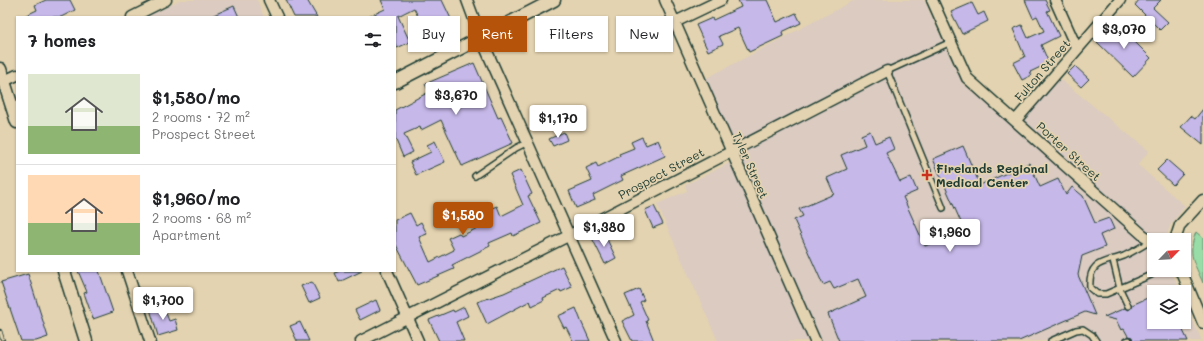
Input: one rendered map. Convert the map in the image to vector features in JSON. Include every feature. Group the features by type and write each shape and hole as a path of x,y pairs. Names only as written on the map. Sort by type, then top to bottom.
{"street":[{"path":"134,16 166,0"},
{"path":"269,0 277,16"},
{"path":"466,0 472,16"},
{"path":"523,16 554,0"},
{"name":"Tyler Street","path":"665,0 812,340"},
{"path":"674,22 721,0"},
{"path":"932,0 952,42"},
{"path":"1055,0 1078,50"},
{"name":"Fulton Street","path":"1016,120 1120,0"},
{"name":"Porter Street","path":"952,42 967,78 1147,237"},
{"path":"396,81 468,45"},
{"path":"487,52 616,341"},
{"path":"0,69 16,119"},
{"name":"Prospect Street","path":"360,341 570,235 887,71"},
{"path":"4,81 16,75"},
{"path":"1177,233 1180,225 1203,200"},
{"path":"64,272 86,341"},
{"path":"127,272 150,341"},
{"path":"387,272 418,341"},
{"path":"1184,277 1203,323"}],"lane":[{"path":"943,208 887,71 952,42"},
{"path":"475,176 516,148 528,142"},
{"path":"1147,244 1135,251 1113,260 1103,261 1097,265 1090,279 1090,288 1097,294 1106,294 1147,277"},
{"path":"1113,260 1120,289 1128,306"},
{"path":"1051,341 1083,328 1092,335 1096,341"}],"shaded area":[{"path":"181,0 257,0 264,16 149,16"},
{"name":"Firelands Regional Medical Center","path":"855,0 924,0 962,83 1014,126 1025,118 1060,79 1149,151 1138,165 1185,206 1170,226 1168,233 1147,233 1147,277 1174,277 1177,285 1147,285 1147,329 1191,329 1191,317 1202,341 718,341 657,204 687,191 685,185 738,159 703,80"}],"green space":[{"path":"1196,232 1203,238 1203,283 1194,264 1192,253 1193,240"}],"building":[{"path":"46,0 70,0 75,10 63,16 24,16 37,10 35,5"},
{"path":"286,0 307,0 316,16 294,16"},
{"path":"381,0 442,0 450,16 418,16 414,8 398,16 408,38 408,43 397,48 396,16 370,16 385,9"},
{"path":"738,0 767,0 777,22 796,13 801,23 782,32 783,36 749,52 738,28 719,36 723,44 708,51 696,25 712,18 713,20 741,7"},
{"path":"1025,0 1045,0 1050,10 1047,11 1059,36 1041,45 1049,63 1030,72 1032,75 1022,80 1013,63 1025,57 1013,29 1022,25 1028,38 1044,31 1037,16 1033,18"},
{"path":"1139,0 1161,0 1153,8 1168,22 1160,30 1135,5"},
{"path":"972,3 978,15 984,12 988,21 962,34 951,12"},
{"path":"234,6 239,16 211,16"},
{"path":"1116,23 1151,58 1133,77 1097,42"},
{"path":"474,63 498,118 501,117 513,143 462,166 441,120 421,130 420,127 404,134 413,152 403,157 396,140 396,109 429,92 425,84"},
{"path":"1075,66 1089,79 1081,87 1067,74"},
{"path":"1203,109 1203,145 1181,127 1191,116 1195,119"},
{"name":"Firelands Regional Medical Center","path":"870,131 875,143 889,137 894,149 886,153 900,182 911,177 917,191 903,197 925,246 964,229 933,159 963,146 980,185 1029,163 1040,187 1058,179 1066,195 1072,187 1083,196 1095,223 1109,218 1114,229 1100,235 1105,247 1082,256 1078,275 1095,315 1085,312 1019,341 839,341 828,314 866,297 858,279 834,289 830,282 823,285 794,220 803,216 799,209 834,194 827,178 847,169 841,155 865,145 861,135"},
{"path":"564,132 567,140 553,146 549,139"},
{"path":"642,137 646,145 658,140 665,156 621,176 623,180 593,195 595,200 576,208 569,191 592,181 586,168 596,163 598,167 620,156 619,154 634,148 631,142"},
{"path":"435,141 445,162 416,175 410,162 431,152 427,145"},
{"path":"1167,160 1183,174 1173,185 1157,170"},
{"path":"521,170 532,194 528,196 541,223 513,236 512,233 489,243 490,246 452,265 454,269 417,285 396,245 396,220 410,213 416,225 421,222 427,234 419,237 430,262 454,250 448,238 459,233 461,236 492,221 487,210 497,206 501,216 523,205 510,175"},
{"path":"654,206 663,224 653,228 645,210"},
{"path":"604,233 616,258 605,264 592,238"},
{"path":"562,266 572,287 561,292 560,290 543,298 544,300 532,306 530,301 487,324 477,302 504,293"},
{"path":"78,272 99,272 113,312 93,319 84,293 87,292"},
{"path":"338,272 360,272 339,282 335,273"},
{"path":"28,274 48,337 36,341 21,341 1,282"},
{"path":"312,282 320,298 309,303 301,286"},
{"path":"639,289 644,300 640,302 648,320 646,321 654,341 632,341 622,321 634,315 625,295"},
{"path":"1147,298 1147,329 1182,329 1188,341 1133,341 1132,337 1128,336 1124,329 1121,330 1116,320 1104,317 1125,308 1129,310 1132,305"},
{"path":"376,300 380,310 360,320 355,310"},
{"path":"163,305 169,321 175,319 178,330 158,336 150,309"},
{"path":"464,307 468,316 456,322 464,341 439,341 429,320 453,310 454,312"},
{"path":"576,308 590,341 573,341 566,327 564,328 558,316"},
{"path":"300,322 309,341 297,341 290,326"}],"railway":[{"path":"0,331 3,341"}],"place":[{"name":"Firelands Regional Medical Center","path":"927,175"}]}
